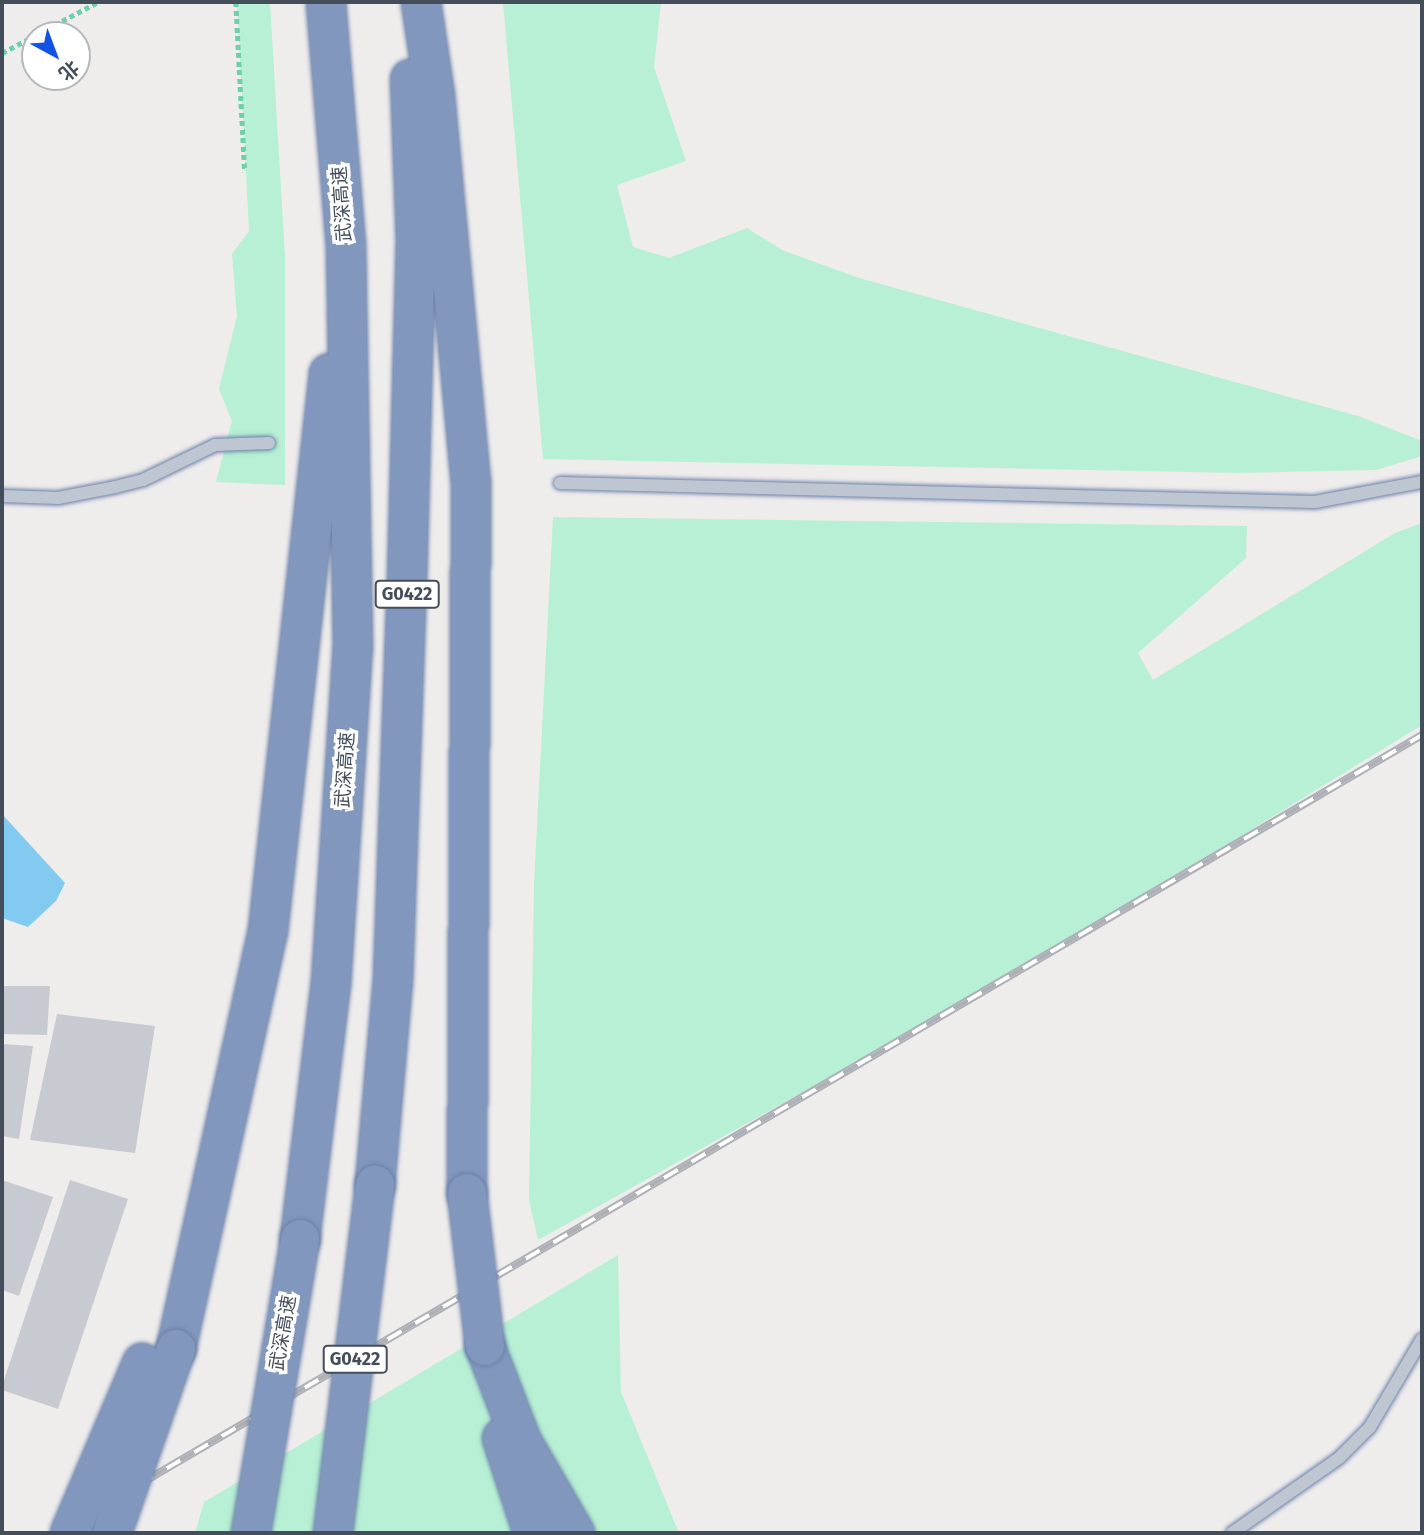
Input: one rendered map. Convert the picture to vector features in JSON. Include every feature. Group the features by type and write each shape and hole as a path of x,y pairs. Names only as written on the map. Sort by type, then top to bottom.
{"highway":[{"name":"武深高速","path":"251,1533 300,1239 331,984 353,648 346,246 326,2"},
{"name":"G0422","path":"333,1533 375,1185 393,980 416,241 407,2"},
{"path":"421,2 435,96 471,482 467,1193 485,1346 506,1454 533,1533"},
{"path":"112,1533 159,1356 215,1177 268,931 317,460 346,246"},
{"path":"485,1346 520,1440 575,1533"},
{"path":"70,1533 159,1356"}],"lane":[{"path":"2,496 58,498 115,487 143,480 215,446 269,443"},
{"path":"560,483 1315,502 1422,482"},
{"path":"1232,1533 1339,1458 1362,1435 1422,1339"}],"path":[{"path":"2,53 98,2"},
{"path":"236,2 245,172"}],"green space":[{"path":"237,2 270,2 285,257 285,485 216,482 232,421 219,389 237,316 232,254 249,231"},
{"path":"503,2 661,2 654,67 686,161 617,185 633,247 669,258 747,228 782,250 859,278 1358,416 1422,441 1422,456 1376,470 1239,473 543,459"},
{"path":"553,517 1247,526 1246,558 1138,653 1153,680 1395,533 1422,523 1422,725 1039,960 538,1240 529,1200 534,884"},
{"path":"618,1255 621,1392 679,1533 195,1533 204,1502"}],"water":[{"path":"2,814 65,883 56,901 28,927 2,918"}],"building":[{"path":"2,986 50,986 47,1035 2,1034"},
{"path":"57,1014 155,1026 135,1153 30,1140"},
{"path":"2,1044 33,1046 19,1139 2,1136"},
{"path":"2,1180 53,1197 19,1296 2,1290"},
{"path":"70,1180 128,1199 58,1409 2,1390 2,1386"}],"railway":[{"path":"56,1533 1422,735"}]}
